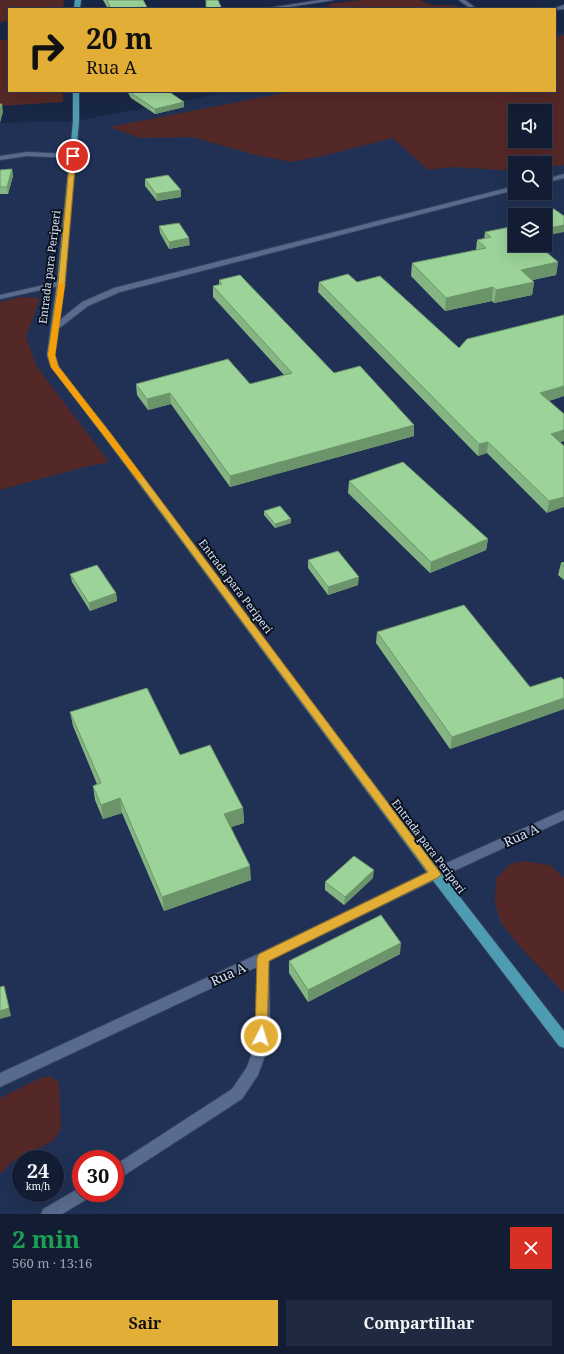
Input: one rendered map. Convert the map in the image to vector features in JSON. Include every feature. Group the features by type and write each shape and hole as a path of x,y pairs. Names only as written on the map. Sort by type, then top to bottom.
{"main road":[{"name":"Entrada para Periperi","path":"76,92 76,121 61,283 51,355 55,367 109,436 435,874 564,1042"}],"street":[{"path":"272,8 331,0"},
{"path":"462,0 473,8"},
{"path":"2,157 73,156"},
{"path":"552,179 564,176"},
{"path":"54,328 85,304 116,290 508,190"},
{"path":"0,297 61,283"},
{"name":"Rua A","path":"0,1080 263,958 435,874 564,815"},
{"path":"124,1167 237,1094 253,1070 260,1050 263,958"},
{"path":"48,1214 72,1200"}],"shaded area":[{"path":"0,0 64,0 63,8 8,8 8,21 0,22"},
{"path":"361,0 421,0 432,5 453,5 461,8 330,8 328,4"},
{"path":"564,32 564,1214 0,1214 0,123 76,121 229,92 556,92 556,34"},
{"path":"564,35 564,165 552,166 552,156 508,156 508,170 452,167 428,170 393,138 292,162 252,154 192,137 140,138 109,127 289,92 556,92 556,37"},
{"path":"0,40 8,40 8,92 63,92 63,102 0,106"},
{"path":"22,297 40,298 26,337 37,367 109,462 80,468 0,490 0,302"},
{"path":"524,861 550,865 564,878 564,993 523,950 501,923 495,903 496,879 510,864"},
{"path":"50,1076 59,1082 61,1129 53,1141 35,1150 12,1150 12,1162 0,1174 0,1098 40,1078"}],"building":[{"path":"107,0 143,0 147,8 143,7 111,8"},
{"path":"206,0 218,0 222,8 206,8"},
{"path":"169,92 184,102 155,109 131,93"},
{"path":"12,169 7,187 0,187 0,170"},
{"path":"168,175 181,190 156,194 145,179"},
{"path":"552,209 554,209 564,216 564,225 552,228"},
{"path":"179,223 189,238 169,242 159,226"},
{"path":"508,227 508,252 546,252 558,262 521,270 534,282 496,290 493,287 446,298 412,263 486,248 477,240 491,237 485,232"},
{"path":"348,274 357,282 380,276 459,348 467,339 564,315 564,386 540,393 564,414 564,430 551,434 564,446 564,497 549,501 488,442 479,444 319,282"},
{"path":"240,275 334,373 360,366 414,425 230,476 170,393 147,399 136,384 228,359 250,384 292,373 213,286 222,284 219,280"},
{"path":"403,462 488,539 431,562 349,481"},
{"path":"280,506 291,519 275,524 264,511"},
{"path":"338,551 359,577 328,587 308,560"},
{"path":"97,565 116,593 89,603 70,574"},
{"path":"464,605 530,687 561,677 564,680 564,698 452,737 377,632"},
{"path":"147,688 180,755 210,745 243,808 224,814 250,866 162,897 120,798 101,805 93,786 101,783 70,712"},
{"path":"354,856 374,870 345,897 325,882"},
{"path":"381,915 401,943 308,990 289,961"},
{"path":"4,986 9,1008 0,1011 0,987"}],"slow traffic":[{"path":"61,284 51,355 55,367 139,477"}],"route":[{"path":"73,156 61,283 51,355 55,367 109,436 435,874 263,958 261,1036"}]}
